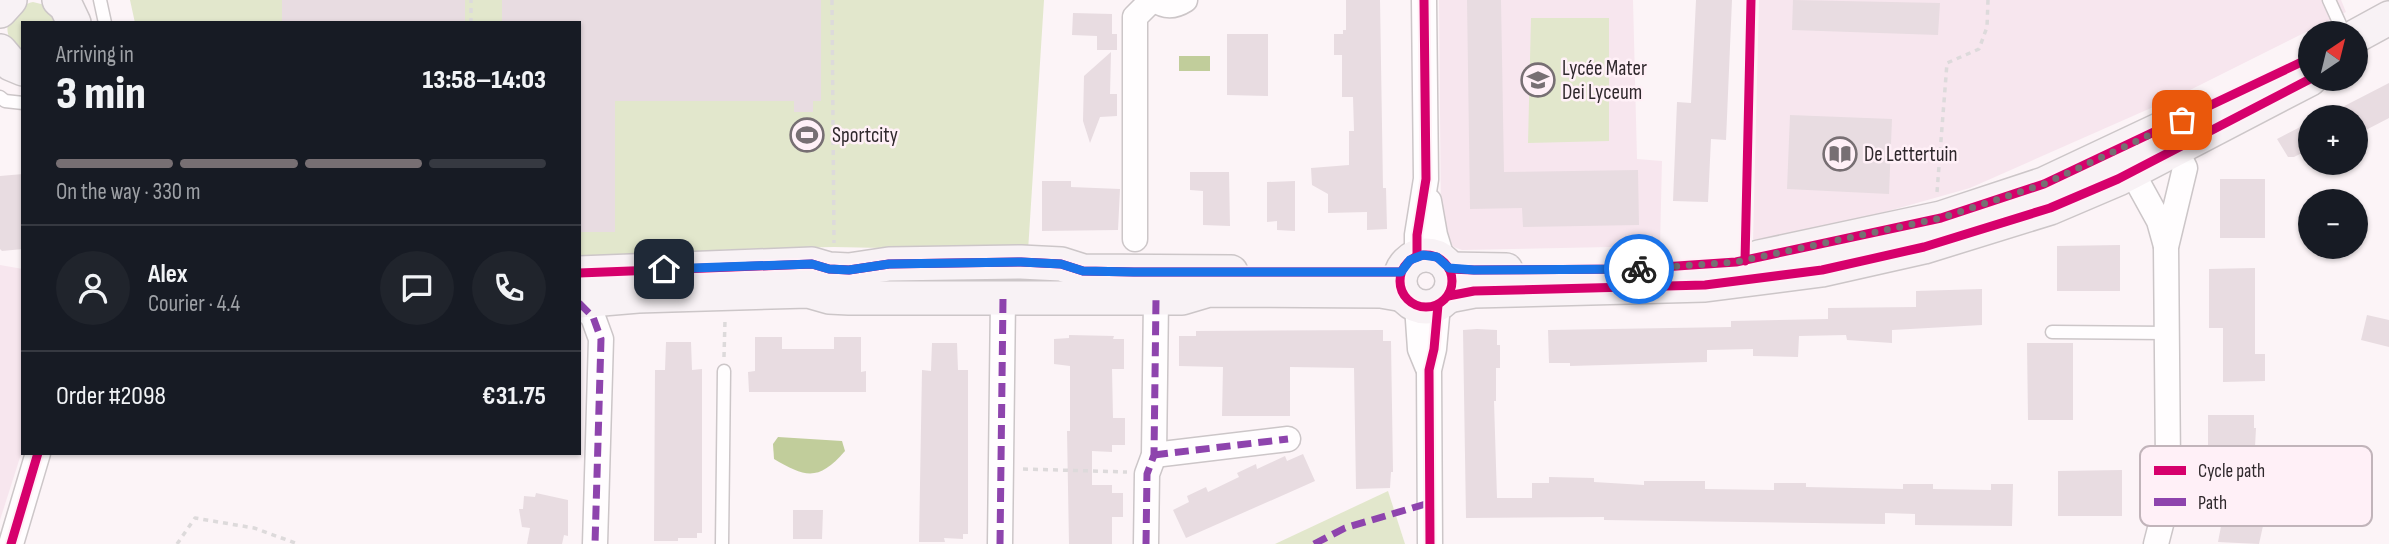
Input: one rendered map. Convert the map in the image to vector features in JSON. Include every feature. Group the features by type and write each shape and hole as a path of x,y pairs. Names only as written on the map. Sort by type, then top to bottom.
{"street":[{"path":"0,11 10,0"},
{"path":"59,0 66,6 73,21"},
{"path":"1135,239 1135,18 1154,0 1174,5 1185,0"},
{"path":"1424,0 1426,179 1435,235 1420,349 1429,370 1430,544"},
{"path":"2368,29 2389,18"},
{"path":"2368,49 2389,38"},
{"path":"0,51 11,64 21,68"},
{"path":"581,273 812,264 829,269 849,270 889,264 1021,262 1061,264 1083,271 1427,282 1474,291 1705,285 1822,270 1924,247 2037,212 2298,65"},
{"path":"2171,138 2298,84"},
{"path":"2168,446 2166,247 2185,167 2171,138"},
{"path":"581,302 638,296 808,291 829,298 1157,299 1182,298 1209,290 1381,291 1474,270 1633,269 1717,264 1839,242 1941,218 2133,157"},
{"path":"2133,157 2159,221 2166,247"},
{"path":"1000,544 1003,298"},
{"path":"1146,544 1147,474 1154,455 1157,299"},
{"path":"581,304 593,317 601,339 595,544"},
{"path":"1154,455 1288,439"},
{"path":"11,544 37,455"},
{"path":"2155,544 2160,526"}],"lane":[{"path":"100,0 105,21"},
{"path":"2329,0 2339,21"},
{"path":"0,96 5,101 21,103"},
{"path":"2052,332 2167,333"},
{"path":"722,544 724,371"}],"path":[{"path":"471,0 471,21"},
{"path":"832,0 834,247"},
{"path":"1941,218 1937,197 1947,63 1979,49 1987,27 1988,0"},
{"path":"724,371 726,293"},
{"path":"1001,468 1124,471"},
{"path":"177,544 195,518 254,528 298,544"}],"shaded area":[{"name":"Sportcity","path":"130,0 1044,0 1028,251 834,247 737,249 581,258 581,21 135,21"},
{"name":"Lycée Mater Dei Lyceum","path":"1439,0 1633,0 1637,159 1662,161 1660,246 1462,250 1448,241 1441,223"},
{"path":"1759,0 2341,0 2346,12 2328,21 2298,21 2298,36 2176,97 1970,188 1846,223 1753,241"},
{"path":"33,2 49,6 60,21 21,21 21,54 11,41 8,25 14,14"},
{"path":"1531,18 1609,18 1609,141 1528,143"},
{"path":"1179,56 1210,56 1210,71 1179,71"},
{"path":"0,265 21,269 21,454 0,520"},
{"path":"778,437 842,441 845,451 820,472 804,473 774,459 773,444"},
{"path":"1388,491 1405,544 1275,544"}],"building":[{"path":"282,0 465,0 465,21 282,21"},
{"path":"502,0 821,0 821,101 813,101 813,112 794,112 794,101 615,101 615,232 581,232 581,21 502,21"},
{"path":"1346,0 1380,0 1383,188 1386,188 1387,229 1367,230 1367,212 1328,213 1328,194 1312,185 1311,168 1349,165 1349,131 1354,131 1353,97 1342,97 1342,55 1334,55 1334,34 1343,34 1343,30 1346,30"},
{"path":"1467,0 1501,0 1504,172 1638,170 1639,225 1523,227 1522,208 1470,209"},
{"path":"1696,0 1732,0 1726,140 1711,139 1708,202 1673,201 1677,102 1691,103"},
{"path":"1793,0 1940,3 1938,35 1792,30"},
{"path":"1073,13 1112,14 1112,34 1117,34 1117,50 1097,50 1097,36 1072,35"},
{"path":"1227,34 1268,34 1268,96 1227,95"},
{"path":"1111,52 1110,94 1117,94 1117,116 1100,117 1090,143 1083,121 1084,76"},
{"path":"2389,83 2389,118 2368,129 2368,105 2346,105"},
{"name":"De Lettertuin","path":"1790,115 1892,119 1889,194 1787,189"},
{"path":"2298,128 2298,155 2288,157 2277,139"},
{"path":"1190,172 1229,172 1230,226 1203,225 1203,191 1190,190"},
{"path":"21,174 21,249 0,249 0,176"},
{"path":"2220,179 2265,179 2265,238 2220,238"},
{"path":"1042,181 1071,181 1071,187 1120,189 1118,230 1042,231"},
{"path":"1295,181 1295,231 1277,230 1277,221 1267,222 1267,182"},
{"path":"2120,245 2120,291 2057,291 2057,246"},
{"path":"2255,268 2255,354 2265,354 2265,381 2223,382 2223,328 2209,328 2209,269"},
{"path":"1982,289 1982,325 1892,330 1892,343 1847,340 1846,335 1799,336 1798,357 1753,356 1753,349 1707,350 1707,362 1570,366 1570,363 1549,363 1548,330 1731,327 1731,321 1828,319 1828,308 1916,307 1916,291"},
{"path":"2367,315 2389,320 2389,347 2361,340"},
{"path":"1383,330 1383,341 1391,341 1393,472 1390,488 1356,489 1354,368 1290,367 1290,416 1222,416 1223,367 1179,366 1179,336 1196,336 1196,331"},
{"path":"1463,330 1497,330 1497,345 1500,345 1500,368 1496,368 1494,401 1497,498 1532,498 1532,483 1549,483 1549,477 1594,478 1594,482 1644,485 1644,481 1705,481 1705,489 1774,490 1774,483 1806,483 1806,487 1903,489 1903,484 1933,484 1933,489 1991,490 1991,484 2013,484 2012,526 1915,525 1915,514 1885,513 1885,524 1604,520 1604,517 1466,518"},
{"path":"1069,335 1114,336 1113,339 1124,339 1124,369 1112,369 1113,418 1125,418 1125,445 1112,445 1112,452 1092,451 1092,485 1112,485 1112,493 1123,493 1123,517 1112,517 1112,544 1069,544 1067,431 1070,431 1070,366 1054,364 1054,339 1069,338"},
{"path":"755,337 782,337 782,349 834,349 834,337 861,337 861,372 866,371 866,392 749,392 748,372 755,371"},
{"path":"666,342 691,342 692,370 702,369 702,533 697,533 697,538 654,541 655,370 665,370"},
{"path":"932,343 957,343 958,370 968,370 968,534 963,534 963,539 944,538 945,542 919,542 922,370 931,371"},
{"path":"2027,343 2073,343 2073,420 2028,420"},
{"path":"2208,415 2254,415 2255,446 2208,446"},
{"path":"1303,454 1315,481 1186,538 1173,510 1189,502 1187,496 1206,487 1208,492 1239,477 1237,473 1256,464 1257,469 1285,456 1287,461"},
{"path":"2122,470 2122,516 2058,516 2058,471"},
{"path":"536,493 568,500 568,536 564,535 562,544 527,544 530,528 522,527 519,509 523,509 524,496 535,497"},
{"path":"793,510 823,510 822,539 793,539"},
{"path":"2221,526 2263,526 2259,544 2218,542"}],"marked path":[{"path":"1000,544 1003,298"},
{"path":"1146,544 1147,474 1154,455 1156,299"},
{"path":"581,305 593,317 601,339 595,544"},
{"path":"1154,455 1288,439"},
{"path":"1314,544 1345,528 1429,503"}],"cycle path":[{"path":"1417,257 1417,235 1426,179 1424,0"},
{"path":"1745,261 1751,0"},
{"path":"1449,269 1633,269 1736,262 1941,218 2044,184 2298,64"},
{"path":"1448,296 1474,291 1705,285 1822,270 1924,247 2050,208 2118,179 2298,85"},
{"path":"1426,255 1445,262 1452,281 1445,300 1426,307 1407,300 1400,281 1407,262 1426,255"},
{"path":"581,273 812,264 829,269 849,270 889,264 1021,262 1061,264 1083,271 1401,272"},
{"path":"1430,544 1429,370 1438,305"},
{"path":"11,544 37,455"}],"way so far":[{"path":"1639,269 1736,262 1941,218 2044,184 2182,120"}],"place":[{"name":"Lycée Mater Dei Lyceum","path":"1538,80"},
{"name":"Sportcity","path":"807,135"},
{"name":"De Lettertuin","path":"1840,154"}],"route":[{"path":"664,269 812,264 829,269 849,270 889,264 1021,262 1061,264 1083,271 1401,272 1410,260 1430,255 1443,261 1449,268 1474,270 1639,269"}]}
